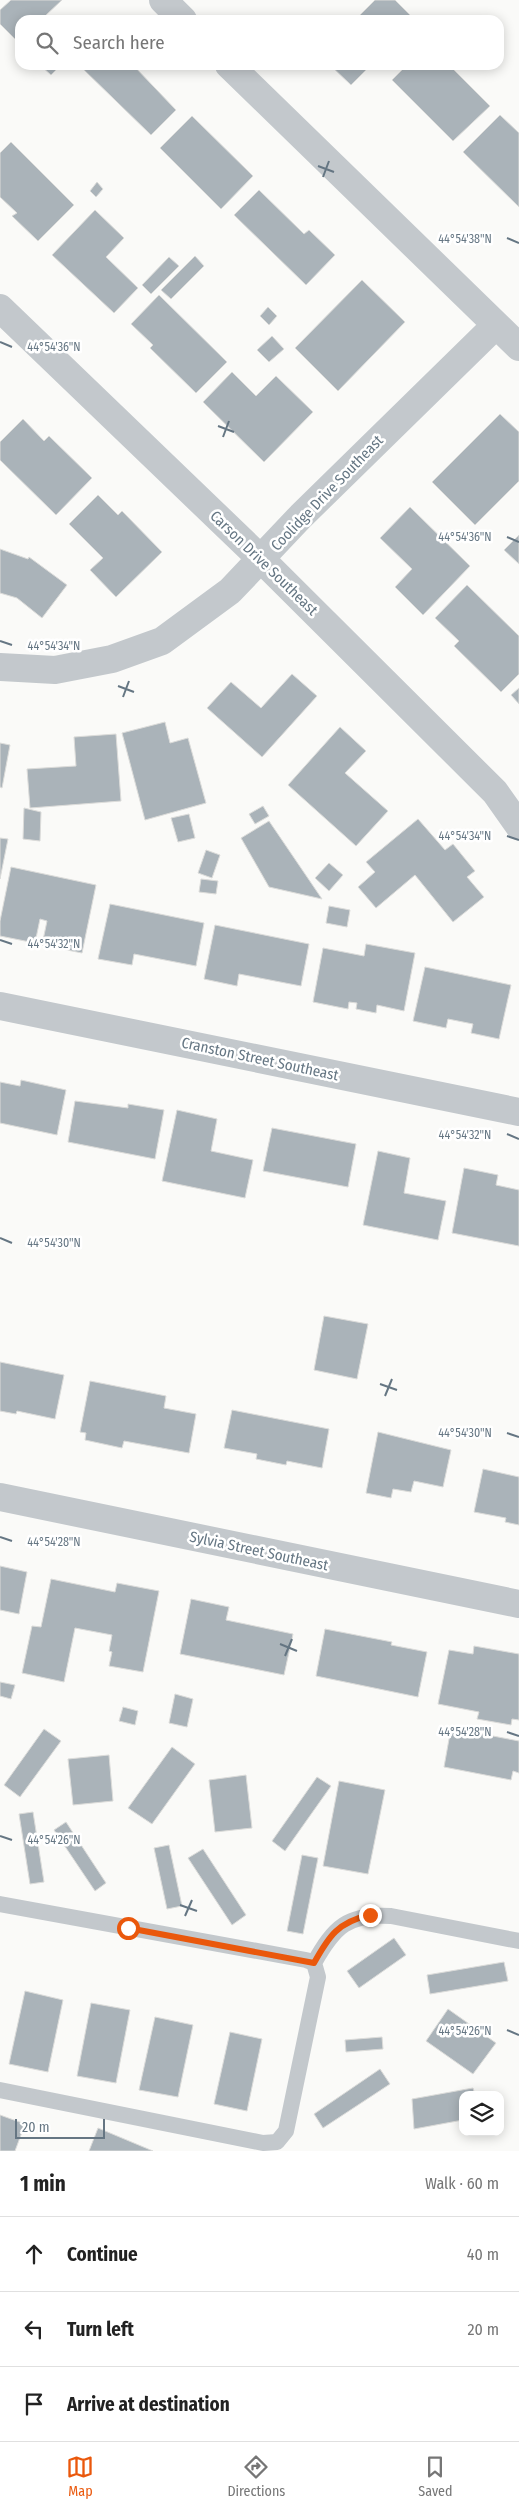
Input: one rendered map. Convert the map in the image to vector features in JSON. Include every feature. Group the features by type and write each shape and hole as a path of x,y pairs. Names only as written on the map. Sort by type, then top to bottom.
{"street":[{"path":"163,0 178,15"},
{"path":"234,70 519,347"},
{"name":"Carson Drive Southeast","path":"0,308 262,560 495,792 519,826"},
{"name":"Coolidge Drive Southeast","path":"0,668 55,670 112,659 162,641 230,591 262,560 301,516 496,325"},
{"name":"Cranston Street Southeast","path":"0,1006 519,1112"},
{"name":"Sylvia Street Southeast","path":"0,1497 519,1604"}],"lane":[{"path":"0,1904 314,1963"},
{"path":"0,2090 262,2143 277,2142 286,2131 316,1992 318,1977 314,1963 328,1939 338,1929 353,1919 370,1915 391,1916 519,1941"}],"building":[{"path":"11,0 62,0 46,15 15,15 15,39 0,24 0,10"},
{"path":"375,0 395,0 410,15 360,15"},
{"path":"46,70 56,70 51,75"},
{"path":"84,70 138,70 176,110 151,135"},
{"path":"335,70 366,70 351,85"},
{"path":"402,70 454,70 490,106 453,141 392,80"},
{"path":"500,115 519,133 519,207 463,152"},
{"path":"192,116 253,176 221,209 160,148"},
{"path":"11,142 74,205 38,241 12,216 17,213 0,197 0,153"},
{"path":"97,182 103,189 96,197 90,191"},
{"path":"259,190 304,234 309,230 335,255 306,285 234,215"},
{"path":"95,210 124,238 106,257 138,288 114,313 52,255"},
{"path":"195,256 204,266 171,299 161,290"},
{"path":"169,257 179,266 151,294 142,285"},
{"path":"362,280 405,322 338,391 295,348"},
{"path":"159,295 227,362 196,393 150,348 153,345 131,324"},
{"path":"268,307 277,316 269,325 260,316"},
{"path":"272,336 284,349 269,362 257,350"},
{"path":"232,372 256,396 276,376 313,412 264,462 203,402"},
{"path":"500,414 519,432 519,481 475,525 432,482"},
{"path":"23,419 44,441 49,436 92,478 56,515 0,460 0,442"},
{"path":"98,495 118,515 122,511 162,552 116,597 90,570 103,558 69,524"},
{"path":"410,507 470,566 423,615 395,587 412,569 380,538"},
{"path":"519,535 519,564 504,550"},
{"path":"0,549 28,559 29,557 67,585 42,618 17,598 0,593"},
{"path":"467,585 519,636 519,674 501,692 454,646 459,641 435,618"},
{"path":"292,674 317,696 262,757 207,708 231,682 261,708"},
{"path":"519,688 519,704 511,695"},
{"path":"165,722 170,743 188,738 206,803 145,820 122,733"},
{"path":"340,727 366,751 345,773 388,811 356,846 288,785"},
{"path":"116,734 121,801 30,808 27,769 76,766 74,737"},
{"path":"0,743 10,745 2,788 0,787"},
{"path":"263,806 269,816 255,824 249,814"},
{"path":"24,808 41,812 40,841 23,839"},
{"path":"189,814 195,838 178,842 171,818"},
{"path":"418,819 445,850 453,844 475,871 467,877 484,897 453,922 415,875 376,908 358,887 375,872 366,862"},
{"path":"269,821 322,899 269,887 241,838"},
{"path":"0,838 8,839 0,879"},
{"path":"206,850 220,855 212,878 198,873"},
{"path":"329,863 343,875 329,891 315,878"},
{"path":"11,867 96,885 82,953 42,945 47,921 40,919 35,943 0,936 0,921"},
{"path":"201,879 218,881 216,894 199,892"},
{"path":"110,904 204,923 196,966 134,954 132,965 98,959"},
{"path":"329,906 350,910 347,927 326,923"},
{"path":"215,925 309,944 301,986 239,974 237,986 204,979"},
{"path":"366,944 415,953 404,1011 377,1005 376,1013 356,1009 357,1003 349,1002 348,1009 313,1002 323,948 364,956"},
{"path":"425,967 511,985 499,1039 471,1033 473,1024 448,1019 446,1028 413,1021"},
{"path":"21,1080 66,1090 57,1135 0,1123 0,1082 20,1086"},
{"path":"75,1101 128,1108 128,1104 164,1110 155,1159 68,1142"},
{"path":"177,1110 217,1119 211,1151 253,1160 245,1198 162,1181"},
{"path":"272,1128 356,1144 348,1187 263,1171"},
{"path":"378,1151 410,1158 404,1193 446,1201 438,1240 363,1225"},
{"path":"464,1168 498,1175 496,1185 519,1190 519,1246 452,1233"},
{"path":"324,1316 368,1324 357,1379 314,1370"},
{"path":"0,1362 64,1375 55,1419 17,1411 16,1414 0,1411"},
{"path":"90,1381 166,1396 164,1408 196,1414 189,1453 124,1441 122,1448 85,1440 86,1433 80,1432"},
{"path":"232,1410 329,1429 322,1468 287,1461 286,1465 256,1459 257,1454 224,1448"},
{"path":"378,1432 451,1450 443,1487 414,1481 411,1492 393,1489 391,1498 366,1493"},
{"path":"483,1469 519,1477 519,1525 505,1522 506,1518 474,1512"},
{"path":"0,1566 27,1572 19,1614 0,1610"},
{"path":"51,1579 115,1592 117,1583 159,1591 143,1672 109,1666 112,1652 109,1651 112,1635 75,1628 64,1682 22,1673 32,1626 41,1627"},
{"path":"191,1599 229,1607 226,1620 293,1634 284,1675 180,1654"},
{"path":"325,1629 392,1642 391,1645 427,1652 418,1697 316,1676"},
{"path":"474,1646 519,1654 519,1720 512,1719 511,1725 477,1719 479,1712 438,1704 449,1650 473,1654"},
{"path":"0,1682 15,1685 11,1699 0,1696"},
{"path":"175,1694 193,1699 187,1727 169,1723"},
{"path":"123,1707 138,1711 135,1725 119,1721"},
{"path":"451,1728 519,1741 519,1773 513,1771 511,1780 444,1767"},
{"path":"44,1729 61,1741 20,1797 4,1785"},
{"path":"172,1747 195,1764 152,1824 128,1808"},
{"path":"109,1755 113,1801 73,1805 68,1759"},
{"path":"246,1775 252,1828 215,1832 209,1780"},
{"path":"317,1777 331,1786 285,1851 272,1841"},
{"path":"339,1781 385,1790 368,1874 323,1866"},
{"path":"33,1812 44,1882 30,1884 19,1814"},
{"path":"66,1822 106,1883 95,1891 54,1830"},
{"path":"169,1845 182,1906 167,1909 154,1848"},
{"path":"203,1849 246,1915 232,1925 188,1858"},
{"path":"302,1855 318,1858 303,1934 287,1931"},
{"path":"394,1938 406,1955 359,1988 347,1971"},
{"path":"504,1962 508,1981 430,1994 427,1975"},
{"path":"25,1991 63,2000 48,2072 9,2064"},
{"path":"91,2003 130,2010 116,2083 77,2076"},
{"path":"448,2009 496,2043 473,2074 426,2041"},
{"path":"155,2017 193,2025 178,2097 139,2090"},
{"path":"230,2032 262,2039 247,2111 214,2104"},
{"path":"382,2037 383,2049 346,2052 345,2040"},
{"path":"380,2069 390,2084 323,2128 314,2114"},
{"path":"473,2088 474,2091 459,2091 459,2121 414,2129 412,2099"},
{"path":"0,2115 25,2124 15,2151 0,2151"},
{"path":"98,2128 153,2151 89,2151"}],"route":[{"path":"128,1928 314,1963 328,1939 338,1929 353,1919 370,1915"}]}
